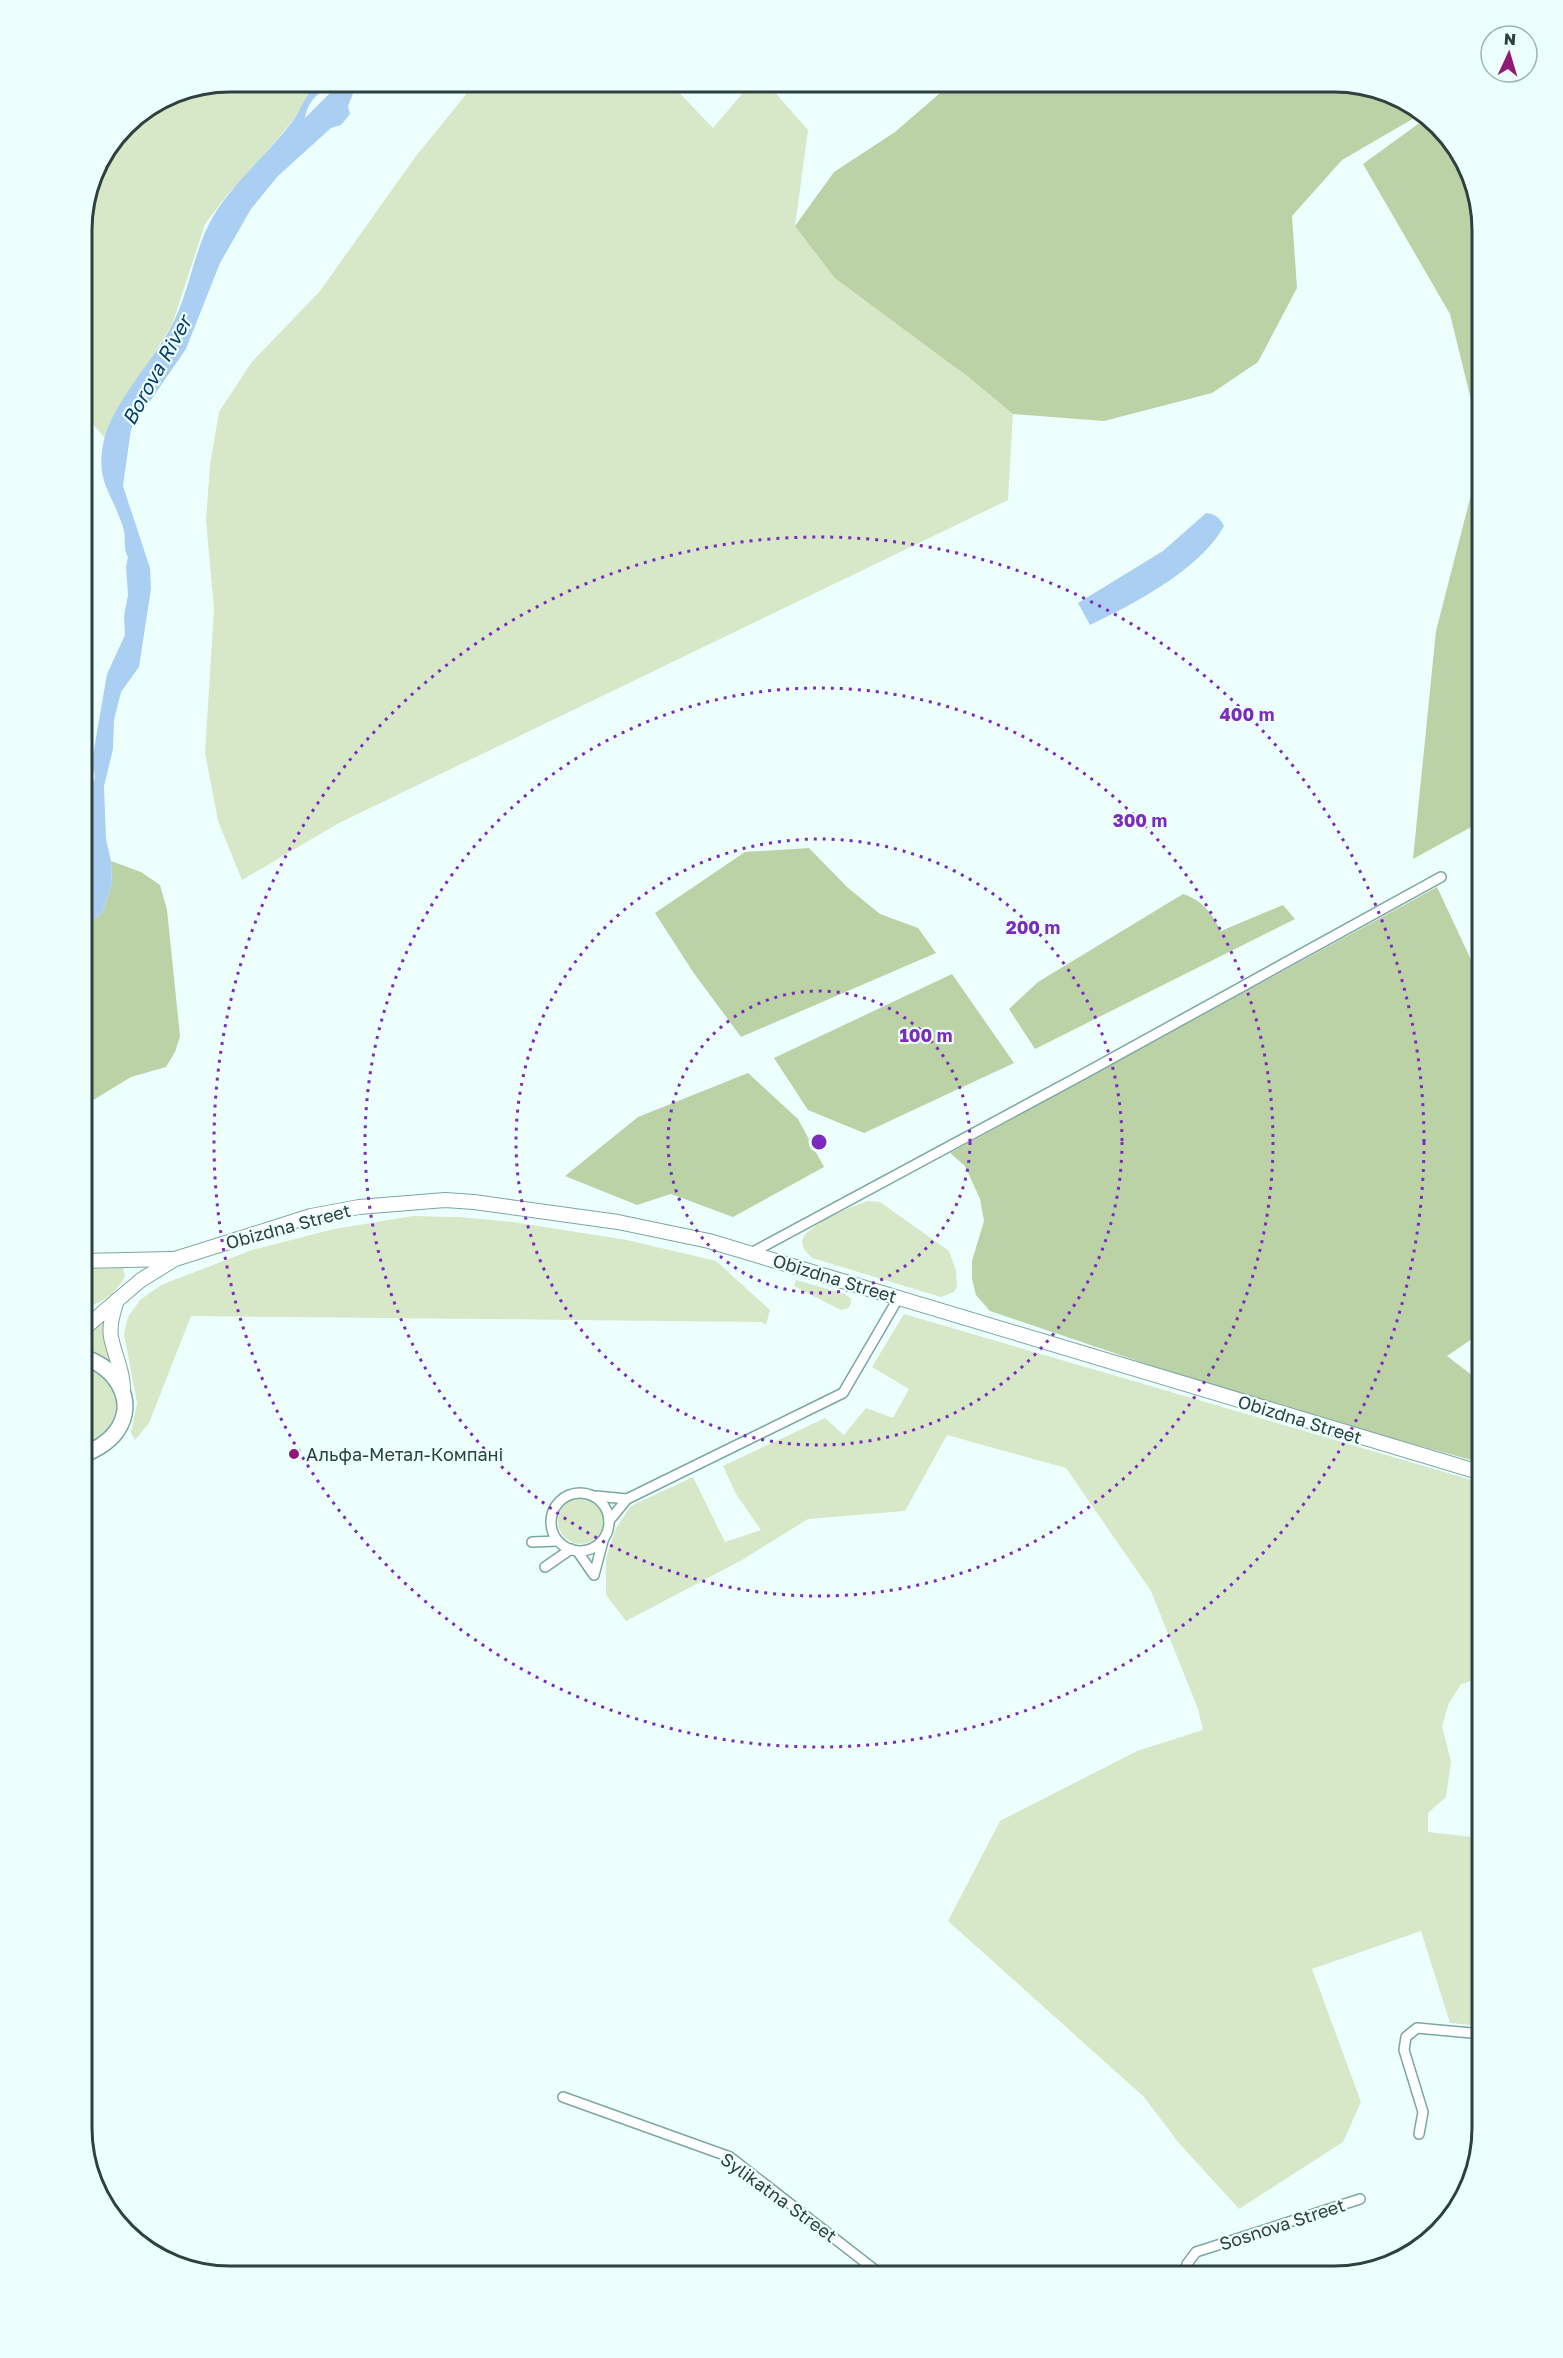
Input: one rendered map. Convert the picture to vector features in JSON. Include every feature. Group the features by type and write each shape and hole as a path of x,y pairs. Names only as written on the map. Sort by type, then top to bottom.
{"main road":[{"name":"Obizdna Street","path":"175,1259 311,1216 359,1208 445,1200 618,1222 709,1241 751,1253 1472,1470"},
{"path":"92,1261 175,1259"},
{"path":"92,1322 157,1269 175,1259"},
{"path":"92,1451 117,1431 122,1419 121,1370 111,1336 112,1315 117,1300"},
{"path":"92,1359 110,1371 123,1395"}],"street":[{"path":"751,1253 1089,1071 1441,877"},
{"path":"550,1528 531,1542 560,1543 575,1550 594,1575 609,1521 627,1499 843,1393 899,1297"},
{"path":"560,1543 550,1528 552,1508 563,1496 580,1491 596,1496 627,1499"},
{"path":"596,1496 607,1508 609,1521"},
{"path":"560,1543 545,1567 575,1550 594,1548 603,1540"},
{"path":"1419,2134 1423,2112 1404,2050 1406,2037 1417,2028 1472,2033"},
{"name":"Sylikatna Street","path":"563,2097 730,2157 871,2266"},
{"name":"Sosnova Street","path":"1187,2266 1196,2252 1360,2199"}],"green space":[{"path":"220,92 311,92 293,120 226,196 205,224 172,325 116,413 105,438 92,423 92,220 96,194 110,160 120,145 145,120 160,110 194,96"},
{"path":"468,92 679,92 713,128 744,92 775,92 808,130 795,226 930,346 1013,414 1008,500 339,823 242,880 218,821 205,753 214,609 206,520 210,465 219,412 251,363 320,291 416,156"},
{"path":"941,92 1343,92 1369,96 1386,102 1414,118 1342,160 1292,216 1297,288 1258,362 1212,393 1104,421 1013,414 967,376 835,278 795,226 834,172 895,132"},
{"path":"1420,122 1443,145 1461,177 1467,194 1472,230 1472,404 1450,314 1363,164"},
{"path":"1472,491 1472,827 1413,859 1436,631"},
{"path":"809,848 847,887 880,914 918,928 936,953 741,1037 693,972 655,913 745,852"},
{"path":"111,861 141,872 160,885 167,910 180,1036 175,1052 166,1067 131,1077 92,1101 92,921 102,913 112,884"},
{"path":"1437,887 1472,962 1472,1339 1447,1356 1472,1375 1472,1460 1336,1423 1182,1376 990,1311 976,1295 972,1279 972,1261 984,1221 980,1199 965,1166 950,1153"},
{"path":"1183,894 1206,908 1221,931 1283,905 1295,919 1035,1049 1009,1009 1038,982"},
{"path":"952,974 1014,1063 864,1133 808,1110 774,1058"},
{"path":"748,1073 798,1119 824,1167 733,1217 671,1194 637,1205 565,1176 638,1117"},
{"path":"869,1201 880,1202 949,1251 956,1271 957,1287 954,1292 941,1297 812,1258 802,1244 806,1233 844,1210"},
{"path":"413,1216 513,1222 627,1240 716,1261 770,1310 766,1325 761,1322 191,1316 149,1423 135,1440 131,1433 137,1403 124,1334 128,1317 140,1300 161,1285 252,1250 334,1229"},
{"path":"123,1268 125,1276 112,1293 92,1306 92,1269"},
{"path":"796,1280 845,1294 851,1299 850,1306 841,1310 794,1286"},
{"path":"904,1314 1472,1480 1472,1681 1461,1684 1449,1703 1442,1726 1451,1762 1446,1797 1428,1813 1428,1832 1472,1837 1472,2025 1450,2023 1421,1931 1312,1969 1361,2102 1343,2142 1239,2209 1178,2142 1144,2097 948,1921 1000,1821 1137,1751 1203,1730 1198,1709 1151,1591 1066,1468 947,1435 905,1511 808,1519 742,1560 626,1621 606,1595 606,1558 616,1528 631,1506 693,1477 725,1542 761,1530 736,1494 723,1466 825,1418 844,1435 866,1408 893,1418 909,1389 872,1367"},
{"path":"103,1319 105,1334 117,1371 100,1356 92,1353 92,1328"},
{"path":"92,1366 97,1368 112,1385 120,1413 112,1432 92,1446"},
{"path":"581,1498 597,1505 604,1521 597,1537 581,1544 565,1537 558,1521 565,1505"}],"water":[{"name":"Borova River","path":"310,92 322,92 310,104 305,118 331,92 354,92 348,106 350,114 341,125 331,128 278,176 251,209 220,263 186,349 131,429 123,486 150,568 151,589 139,667 121,692 114,720 113,749 104,786 106,839 111,861 112,884 102,913 92,921 92,784 95,778 92,761 107,674 125,635 124,616 128,595 126,567 128,557 124,531 106,488 101,467 104,440 124,397 163,340 177,315 203,236 217,210 292,122"},
{"path":"1206,513 1217,517 1224,526 1199,557 1183,571 1145,596 1090,625 1078,603 1163,551"}],"place":[{"name":"Альфа-Метал-Компані","path":"294,1454"}]}
